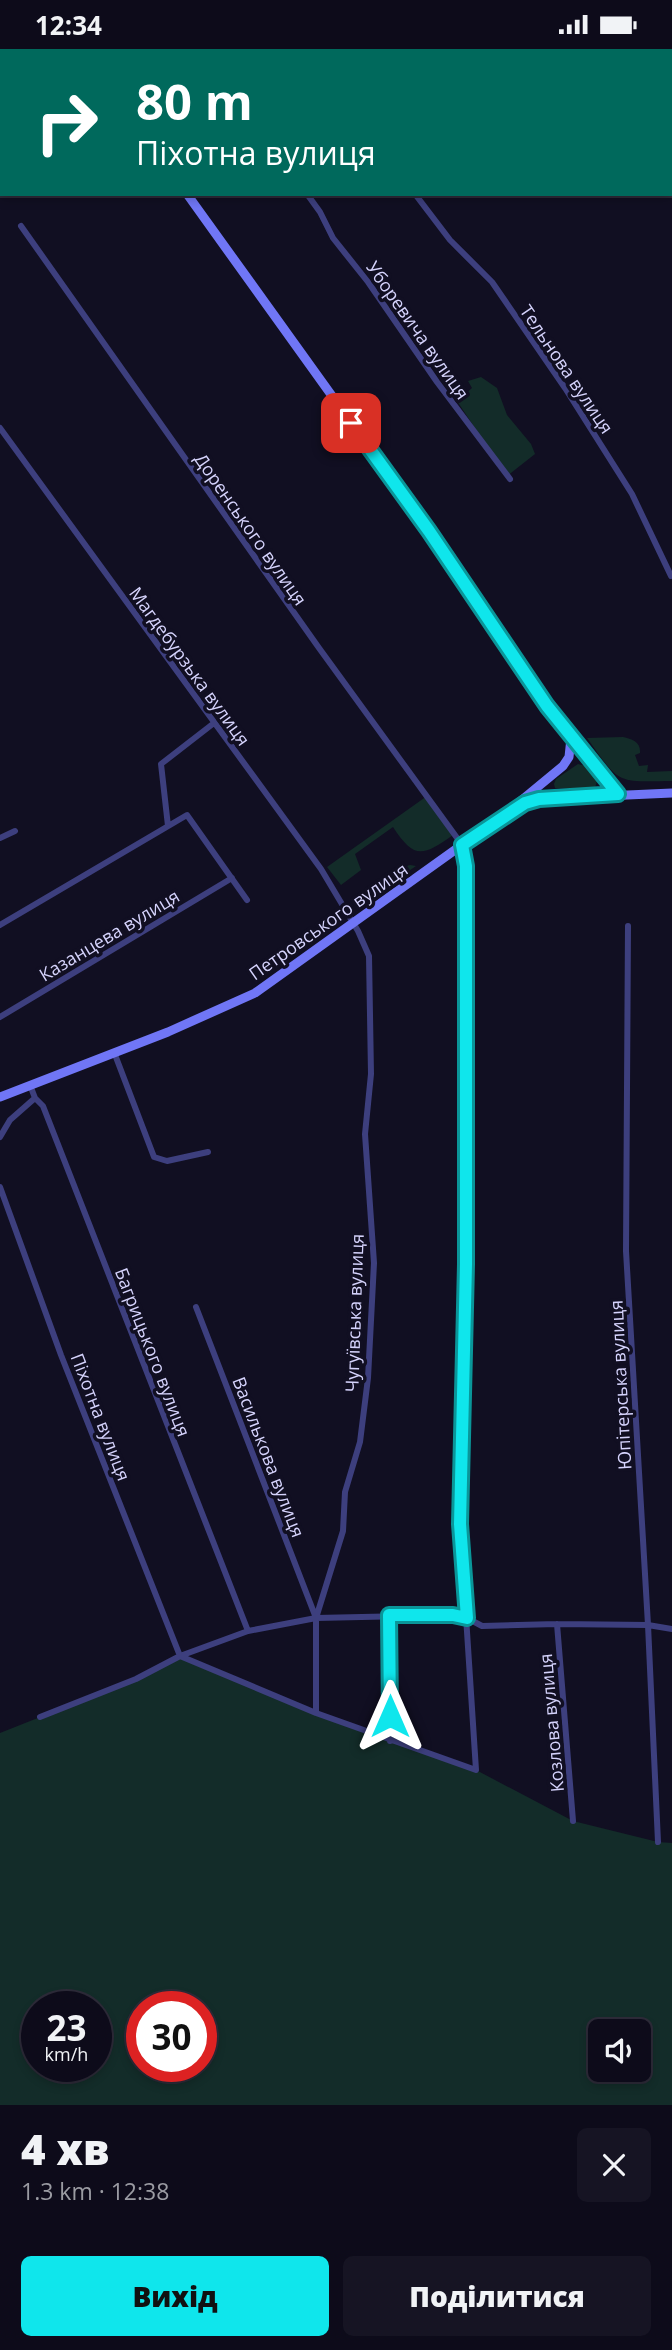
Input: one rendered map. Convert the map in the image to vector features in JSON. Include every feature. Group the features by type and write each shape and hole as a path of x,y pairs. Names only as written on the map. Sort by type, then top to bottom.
{"main road":[{"path":"188,196 429,531 571,739 618,794"},
{"path":"487,827 552,776 569,757 571,739"},
{"path":"552,776 550,787 554,798"},
{"name":"Петровського вулиця","path":"0,1097 210,1014 255,993 487,827 525,803 554,798 672,793"}],"street":[{"name":"Уборевича вулиця","path":"308,196 320,212 332,238 369,282 437,382 510,479"},
{"name":"Тельнова вулиця","path":"417,196 450,240 492,282 571,397 632,494 671,576"},
{"name":"Доренського вулиця","path":"21,226 319,649 462,845"},
{"name":"Магдебурзька вулиця","path":"0,428 320,869 353,924"},
{"path":"168,826 161,764 214,723"},
{"path":"0,925 187,815 247,900"},
{"path":"0,838 15,831"},
{"path":"180,1656 316,1713 476,1770 460,1524 466,1264 466,866 462,845"},
{"name":"Казанцева вулиця","path":"0,1017 232,878"},
{"name":"Чугуївська вулиця","path":"316,1618 343,1531 345,1492 360,1442 368,1378 374,1263 365,1134 371,1074 369,956 353,924"},
{"name":"Юпітерська вулиця","path":"628,926 626,1251 658,1842"},
{"path":"114,1052 154,1157 167,1161 208,1151"},
{"name":"Багрицького вулиця","path":"30,1085 35,1098 43,1106 248,1631"},
{"path":"0,1137 10,1120 35,1098"},
{"name":"Піхотна вулиця","path":"0,1187 61,1355 180,1656"},
{"name":"Василькова вулиця","path":"196,1307 316,1618"},
{"path":"389,1615 390,1741"},
{"path":"40,1717 136,1679 180,1656 248,1631 316,1618 453,1615 467,1618 482,1626 648,1625 672,1629"},
{"path":"316,1618 316,1713"},
{"name":"Козлова вулиця","path":"557,1624 573,1821"}],"green space":[{"path":"481,377 497,388 507,415 531,444 535,454 507,476 457,401 472,388 468,381"},
{"path":"623,737 633,740 639,746 640,753 635,755 639,766 648,765 647,772 672,771 672,781 639,781 620,777 606,764 587,738"},
{"path":"578,764 586,766 597,781 595,788 555,788 556,779"},
{"path":"427,796 453,835 434,848 419,851 407,845 393,827 355,854 361,870 341,885 327,867"},
{"path":"410,865 416,866 375,894 390,876"},
{"path":"180,1656 316,1713 476,1770 573,1821 672,1843 672,2105 0,2105 0,1733 136,1679"}],"route":[{"path":"351,423 429,531 547,706 618,794 539,799 525,803 462,845 466,866 466,1264 460,1524 467,1618 453,1615 389,1615 390,1716"}]}
